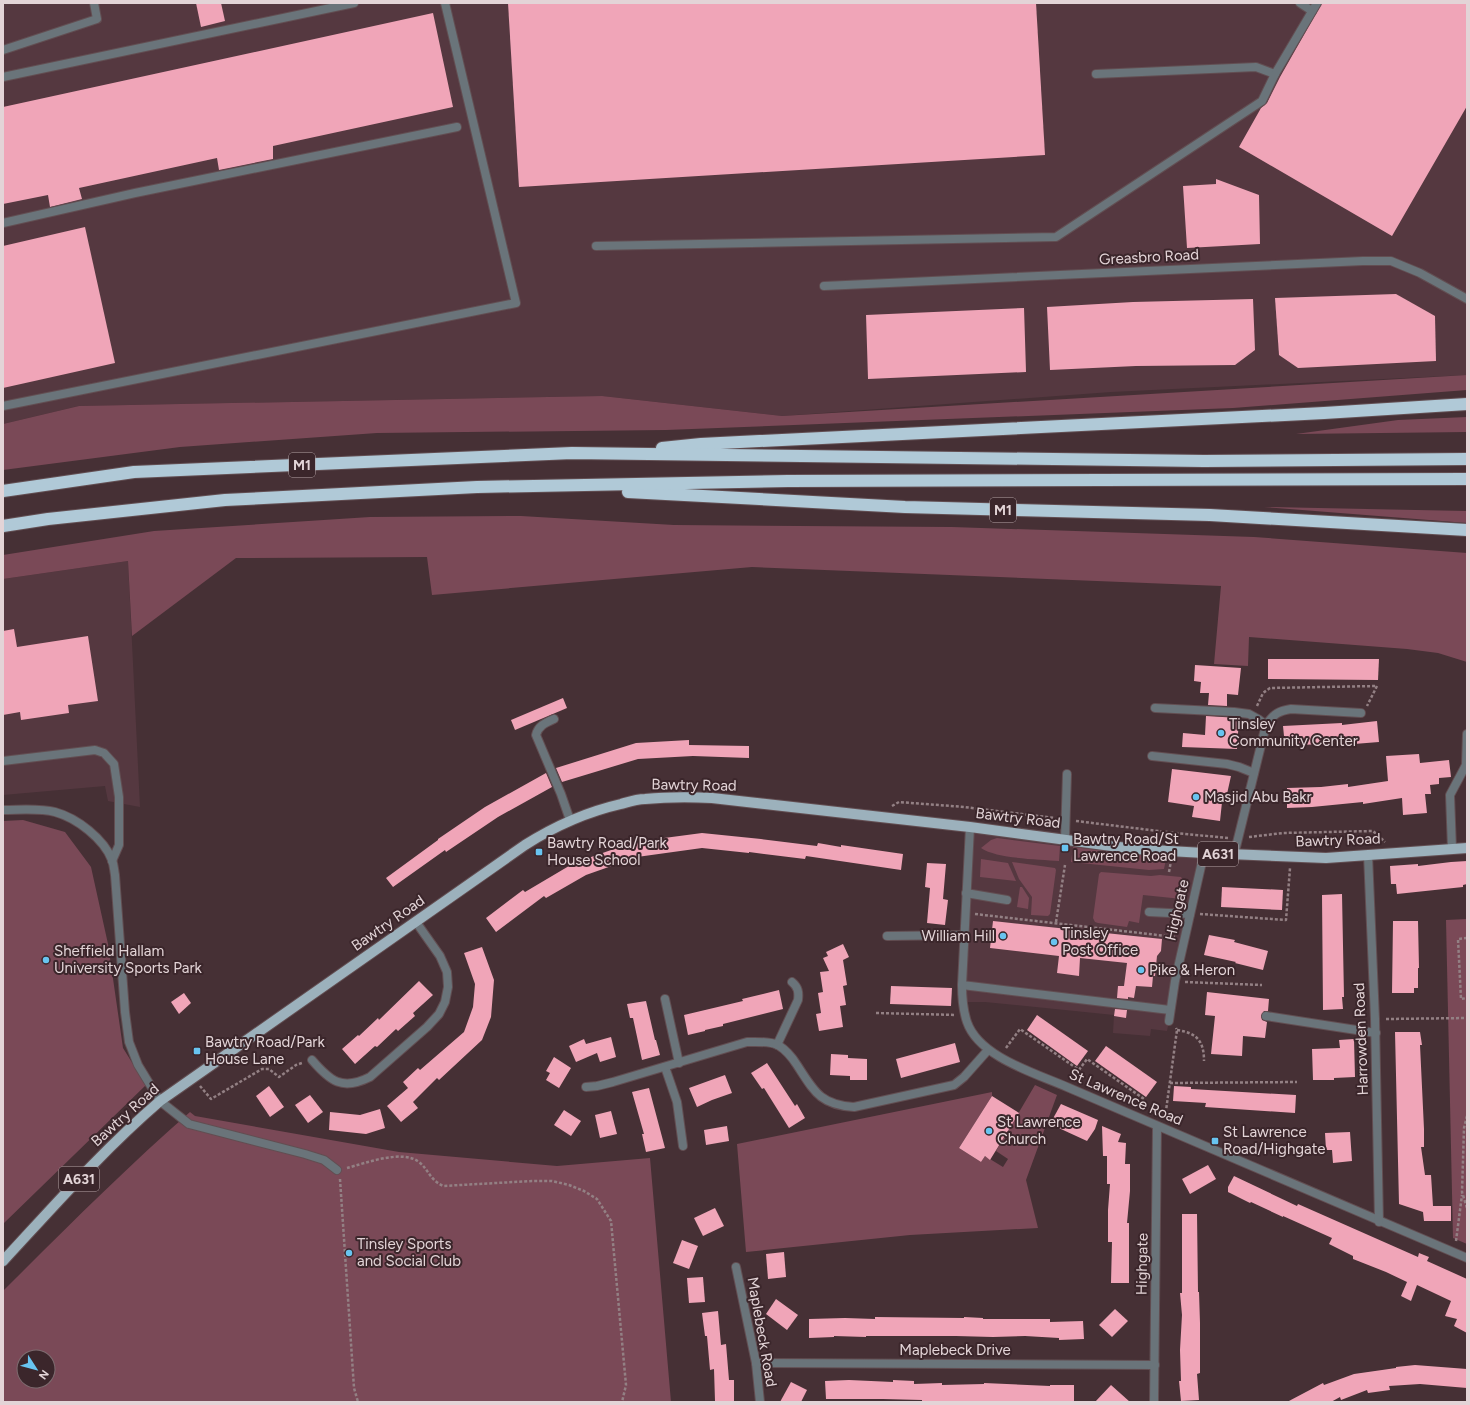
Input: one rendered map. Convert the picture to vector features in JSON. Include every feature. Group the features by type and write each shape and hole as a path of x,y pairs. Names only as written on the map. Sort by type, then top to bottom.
{"highway":[{"path":"601,454 700,444 1324,413 1467,404"},
{"name":"M1","path":"3,491 134,472 556,454 1204,461 1467,459"},
{"name":"M1","path":"3,526 48,519 226,500 477,487 788,480 1467,479"},
{"name":"M1","path":"539,486 905,507 1210,515 1467,530"}],"main road":[{"name":"Bawtry Road","path":"3,1261 93,1164 128,1129 160,1101 525,845 552,828 583,814 643,799 676,797 712,798 970,827 1134,848 1234,855 1326,858 1467,848"}],"street":[{"path":"3,50 97,19 94,3"},
{"path":"3,77 350,3"},
{"path":"3,406 516,302 445,3"},
{"path":"1300,3 1312,11"},
{"path":"596,246 1056,237 1262,101 1275,74 1317,3"},
{"path":"1096,74 1256,67 1275,74"},
{"path":"3,223 136,193 457,126"},
{"name":"Greasbro Road","path":"824,286 1363,261 1391,261 1420,273 1467,299"},
{"path":"1155,708 1249,714 1266,725"},
{"path":"1234,855 1266,725 1272,716 1281,711 1291,709 1362,713"},
{"path":"554,719 541,726 537,730 536,735 559,788 570,820"},
{"path":"1452,849 1450,795 1466,765 1467,734"},
{"path":"3,761 95,750 104,753 114,764 119,797 119,844 112,861"},
{"path":"1152,756 1227,764 1254,773"},
{"path":"1065,839 1067,774"},
{"path":"3,810 32,809 55,812 70,818 85,827 98,838 107,849 112,861 115,875 125,1012 129,1042 138,1065 160,1101 189,1124 305,1154 324,1160 337,1170"},
{"name":"St Lawrence Road","path":"970,827 962,985 963,1007 967,1023 975,1036 988,1050 999,1057 1133,1116 1379,1222 1467,1258"},
{"name":"Highgate","path":"1169,1020 1175,981 1204,853"},
{"name":"Harrowden Road","path":"1368,855 1376,1033 1379,1222"},
{"path":"966,893 1007,900"},
{"path":"1149,912 1190,914"},
{"path":"312,1060 325,1075 337,1082 349,1084 362,1081 370,1077 427,1027 439,1014 445,1002 448,987 447,972 440,956 416,922"},
{"path":"887,936 964,935"},
{"path":"777,1045 798,1000 799,992 792,982"},
{"path":"962,985 1170,1010"},
{"path":"665,999 679,1063"},
{"path":"1266,1016 1376,1033"},
{"path":"586,1087 597,1086 665,1068 747,1042 760,1042 777,1045 786,1051 793,1059 814,1092 829,1102 844,1106 861,1105 954,1085 964,1077 988,1050"},
{"path":"665,1068 677,1102 683,1146"},
{"name":"Highgate","path":"1154,1402 1160,1127"},
{"name":"Maplebeck Road","path":"736,1267 756,1363 760,1402"},
{"name":"Maplebeck Drive","path":"756,1363 1154,1364"}],"path":[{"path":"1255,717 1258,702 1263,693 1270,688 1377,686 1368,705 1362,713"},
{"path":"889,808 899,802 964,807 1175,833 1238,839 1283,833 1373,831 1385,843 1388,853"},
{"path":"1190,914 1286,920 1290,857"},
{"path":"1056,922 1065,865"},
{"path":"965,912 1185,937"},
{"path":"1467,938 1458,939 1461,999 1467,998"},
{"path":"1175,981 1262,984"},
{"path":"876,1013 965,1015"},
{"path":"1375,1020 1467,1018"},
{"path":"1169,1020 1177,1030 1188,1032 1201,1041 1204,1049 1204,1061"},
{"path":"999,1057 1020,1029 1079,1070"},
{"path":"1160,1127 1170,1083 1177,1030"},
{"path":"1067,1087 1087,1059 1144,1099 1133,1116"},
{"path":"193,1078 211,1099 262,1069 269,1070 279,1077 296,1065 312,1060"},
{"path":"1170,1083 1296,1082"},
{"path":"1454,1253 1462,1192 1464,1128 1467,1116"},
{"path":"358,1402 354,1388 342,1182 337,1170 400,1156 412,1158 420,1163 435,1182 443,1186 552,1181 569,1185 597,1199 611,1221 626,1385 622,1402"},
{"path":"1462,1192 1467,1208"}],"shaded area":[{"path":"3,3 1467,3 1467,375 1111,392 782,416 602,396 79,406 3,424"},
{"path":"1467,375 1467,390 1233,408 666,430 377,433 180,447 3,470 3,424 79,406 602,396 782,416"},
{"path":"1467,417 1467,432 1296,434 1398,420"},
{"path":"1264,507 1467,511 1467,523"},
{"path":"521,516 674,525 952,527 1254,537 1467,553 1467,662 1438,653 1407,649 1249,637 1248,666 1214,664 1221,586 752,567 432,595 427,557 236,558 132,636 128,561 3,579 3,555 154,531 370,517"},
{"path":"128,561 140,807 108,801 105,786 3,795 3,579"},
{"name":"Sheffield Hallam University Sports Park","path":"23,820 65,832 91,867 108,944 123,1048 146,1085 3,1224 3,821"},
{"path":"970,827 1204,853 1167,1031 1151,1029 1150,1036 1113,1033 1114,1015 985,1002 963,1002"},
{"path":"997,838 1060,846 1059,861 1007,856 988,852 981,848 991,840"},
{"path":"1073,847 1160,857 1166,859 1164,869 1149,870 1071,862"},
{"path":"981,859 1008,863 1016,881 980,877"},
{"path":"1012,862 1055,868 1056,870 1050,914 1048,916 1031,915 1032,897 1019,879"},
{"path":"1101,872 1181,877 1186,885 1182,899 1143,895 1139,923 1129,921 1127,927 1098,923 1095,922 1093,918 1099,874"},
{"path":"1020,887 1022,887 1029,898 1028,909 1017,907"},
{"path":"1467,919 1467,1244 1453,1238 1446,920"},
{"path":"1035,1085 1057,1095 1026,1180 1038,1228 910,1235 746,1252 737,1144 992,1092 992,1096 959,1148 981,1162 985,1156 1003,1167 1008,1159 996,1151"},
{"name":"Tinsley Sports and Social Club","path":"190,1112 195,1116 399,1152 557,1166 650,1158 671,1402 3,1402 3,1291 142,1155"}],"building":[{"path":"196,3 221,3 225,21 201,27"},
{"path":"508,3 1036,3 1045,155 519,187"},
{"path":"1322,3 1467,3 1467,106 1392,236 1239,147 1261,108 1267,103"},
{"path":"433,13 453,107 273,146 273,159 219,170 217,158 79,188 82,199 50,207 48,195 3,204 3,107"},
{"path":"1216,179 1259,195 1260,244 1187,248 1183,186 1216,184"},
{"path":"85,227 115,363 3,388 3,246"},
{"path":"1396,294 1435,316 1436,361 1298,368 1279,355 1275,298"},
{"path":"1253,299 1255,350 1235,365 1136,366 1050,370 1047,307 1133,302"},
{"path":"1024,308 1026,372 868,379 866,315"},
{"path":"14,629 17,647 88,636 98,701 68,705 69,713 21,720 20,712 3,715 3,631"},
{"path":"1268,659 1379,659 1378,680 1268,679"},
{"path":"1195,665 1241,668 1238,695 1227,694 1227,706 1208,705 1209,693 1200,693 1201,682 1194,681"},
{"path":"563,698 567,708 515,730 511,720"},
{"name":"Tinsley Community Center","path":"1206,716 1239,718 1237,749 1182,747 1183,733 1205,735"},
{"path":"1377,721 1379,742 1285,746 1283,726 1342,723 1342,725"},
{"path":"689,740 689,745 749,746 749,758 693,756 638,759 562,782 556,768 636,743"},
{"path":"1419,754 1420,763 1449,760 1451,777 1439,778 1439,784 1430,785 1431,794 1425,794 1427,813 1403,815 1402,798 1363,804 1363,802 1287,808 1287,788 1321,787 1348,784 1348,787 1388,781 1386,756"},
{"name":"Masjid Abu Bakr","path":"1172,769 1231,776 1227,794 1223,793 1220,821 1192,817 1194,806 1168,802"},
{"path":"546,773 552,787 498,817 446,852 445,850 393,887 386,878 438,839 485,807"},
{"path":"702,833 817,846 818,843 841,847 841,845 903,854 901,870 806,856 805,859 702,848 637,857 586,875 546,898 544,896 496,932 486,918 523,890 525,892 574,863 634,842"},
{"path":"1467,861 1467,884 1463,885 1463,887 1397,894 1396,884 1391,884 1390,866 1418,864 1418,866"},
{"path":"927,863 946,864 943,899 948,900 945,925 927,923 930,888 925,887"},
{"path":"1222,887 1283,890 1282,910 1221,907"},
{"path":"1342,894 1343,1009 1323,1010 1322,895"},
{"path":"993,921 1162,939 1161,951 1157,956 1155,976 1153,976 1152,987 1136,986 1134,998 1117,998 1118,986 1124,986 1127,963 1080,958 1079,976 1057,973 1059,956 990,948"},
{"path":"1393,921 1418,921 1418,988 1414,988 1414,993 1392,993"},
{"path":"1209,935 1235,940 1234,942 1268,951 1263,970 1204,955"},
{"path":"843,944 849,957 843,960 847,985 843,986 846,1005 840,1006 843,1027 819,1031 816,1014 821,1013 818,993 823,992 820,972 829,971 823,958 828,956 826,952"},
{"path":"482,947 494,980 491,1017 482,1040 439,1080 437,1078 413,1102 418,1108 401,1122 387,1106 408,1088 403,1082 418,1068 420,1070 464,1032 473,1007 475,984 464,953"},
{"path":"419,981 433,995 413,1013 415,1016 398,1031 396,1029 377,1047 375,1046 355,1064 342,1049 358,1035 359,1036 378,1018 379,1020"},
{"path":"891,986 952,988 951,1006 890,1004"},
{"path":"779,990 783,1009 723,1024 723,1026 688,1035 684,1015 743,1001 742,999"},
{"path":"1207,992 1269,999 1268,1011 1264,1011 1261,1016 1262,1020 1267,1022 1265,1038 1243,1036 1242,1056 1211,1054 1215,1016 1205,1015"},
{"path":"184,993 191,1003 179,1014 171,1002"},
{"path":"646,1001 660,1055 642,1060 633,1018 630,1018 627,1004"},
{"path":"1115,1009 1127,1010 1126,1018 1114,1016"},
{"path":"1037,1015 1088,1051 1077,1066 1027,1030"},
{"path":"1395,1032 1420,1032 1422,1045 1420,1045 1424,1129 1424,1147 1421,1147 1425,1175 1431,1175 1433,1206 1451,1206 1451,1221 1424,1221 1423,1212 1399,1204"},
{"path":"611,1037 616,1057 600,1062 597,1053 576,1062 569,1046 584,1039 586,1044"},
{"path":"1354,1039 1355,1077 1334,1078 1334,1080 1313,1080 1312,1049 1340,1048 1339,1040"},
{"path":"955,1043 960,1062 901,1078 896,1059"},
{"path":"1106,1046 1157,1082 1146,1097 1095,1061"},
{"path":"831,1054 848,1055 848,1058 867,1059 867,1080 850,1080 850,1076 830,1075"},
{"path":"554,1057 571,1068 559,1088 546,1080 550,1073 546,1071"},
{"path":"767,1063 795,1106 797,1104 805,1118 789,1128 764,1088 762,1089 751,1073"},
{"path":"725,1075 732,1093 697,1107 689,1088"},
{"path":"269,1086 284,1107 270,1117 256,1096"},
{"path":"1174,1086 1191,1087 1191,1089 1296,1095 1295,1113 1205,1107 1206,1103 1173,1101"},
{"path":"649,1088 665,1148 646,1152 642,1134 644,1134 632,1092"},
{"path":"310,1095 323,1112 308,1123 295,1105"},
{"name":"St Lawrence Church","path":"992,1096 1019,1113 990,1160 985,1156 981,1162 959,1148"},
{"path":"1061,1104 1098,1120 1095,1129 1087,1141 1050,1124"},
{"path":"380,1109 385,1128 366,1134 329,1130 330,1112 360,1115"},
{"path":"564,1110 581,1121 571,1136 554,1125"},
{"path":"611,1111 617,1134 600,1138 595,1115"},
{"path":"727,1126 729,1141 706,1145 704,1130"},
{"path":"1102,1126 1121,1134 1118,1142 1126,1143 1125,1164 1130,1164 1130,1191 1127,1223 1129,1223 1129,1283 1111,1283 1112,1242 1108,1242 1110,1184 1107,1184 1107,1156 1103,1156"},
{"path":"1350,1132 1352,1161 1333,1163 1332,1150 1326,1150 1325,1133"},
{"path":"1208,1165 1216,1179 1190,1194 1182,1179"},
{"path":"1234,1176 1297,1206 1298,1204 1418,1257 1419,1253 1429,1257 1427,1261 1467,1279 1467,1333 1454,1326 1457,1319 1445,1316 1451,1301 1417,1285 1411,1301 1401,1296 1407,1282 1353,1259 1353,1256 1329,1244 1332,1238 1228,1192 1228,1187"},
{"path":"715,1208 724,1226 703,1236 694,1218"},
{"path":"1182,1214 1197,1214 1200,1373 1197,1374 1199,1400 1181,1401 1179,1381 1181,1381 1180,1350 1182,1315 1180,1293 1182,1293"},
{"path":"682,1240 698,1246 689,1269 673,1263"},
{"path":"784,1252 786,1277 768,1279 766,1254"},
{"path":"703,1277 705,1302 689,1303 687,1278"},
{"path":"776,1299 798,1315 787,1330 766,1314"},
{"path":"1115,1309 1128,1321 1112,1337 1099,1325"},
{"path":"718,1311 721,1345 726,1344 729,1380 734,1380 734,1401 715,1401 714,1369 710,1370 707,1336 705,1336 702,1313"},
{"path":"875,1317 964,1317 983,1319 1050,1319 1050,1322 1083,1321 1084,1339 1059,1340 1059,1338 1025,1336 834,1336 809,1338 809,1319 875,1319"},
{"path":"1415,1365 1467,1369 1467,1388 1420,1384 1389,1386 1390,1390 1368,1393 1367,1390 1341,1400 1340,1397 1331,1402 1287,1402 1323,1383 1324,1385 1354,1374"},
{"path":"849,1380 893,1382 893,1380 914,1381 914,1384 942,1383 942,1385 984,1383 1050,1386 1074,1385 1074,1402 922,1402 922,1400 826,1399 825,1381"},
{"path":"791,1382 807,1390 801,1402 780,1402"},
{"path":"1111,1385 1130,1402 1095,1402"}],"place":[{"name":"Tinsley Community Center","path":"1221,733"},
{"name":"Masjid Abu Bakr","path":"1196,797"},
{"name":"Bawtry Road/St Lawrence Road","path":"1065,848"},
{"name":"Bawtry Road/Park House School","path":"539,852"},
{"name":"William Hill","path":"1003,936"},
{"name":"Tinsley Post Office","path":"1054,942"},
{"name":"Sheffield Hallam University Sports Park","path":"46,960"},
{"name":"Pike & Heron","path":"1141,970"},
{"name":"Bawtry Road/Park House Lane","path":"197,1051"},
{"name":"St Lawrence Church","path":"989,1131"},
{"name":"St Lawrence Road/Highgate","path":"1215,1141"},
{"name":"Tinsley Sports and Social Club","path":"349,1253"}]}
